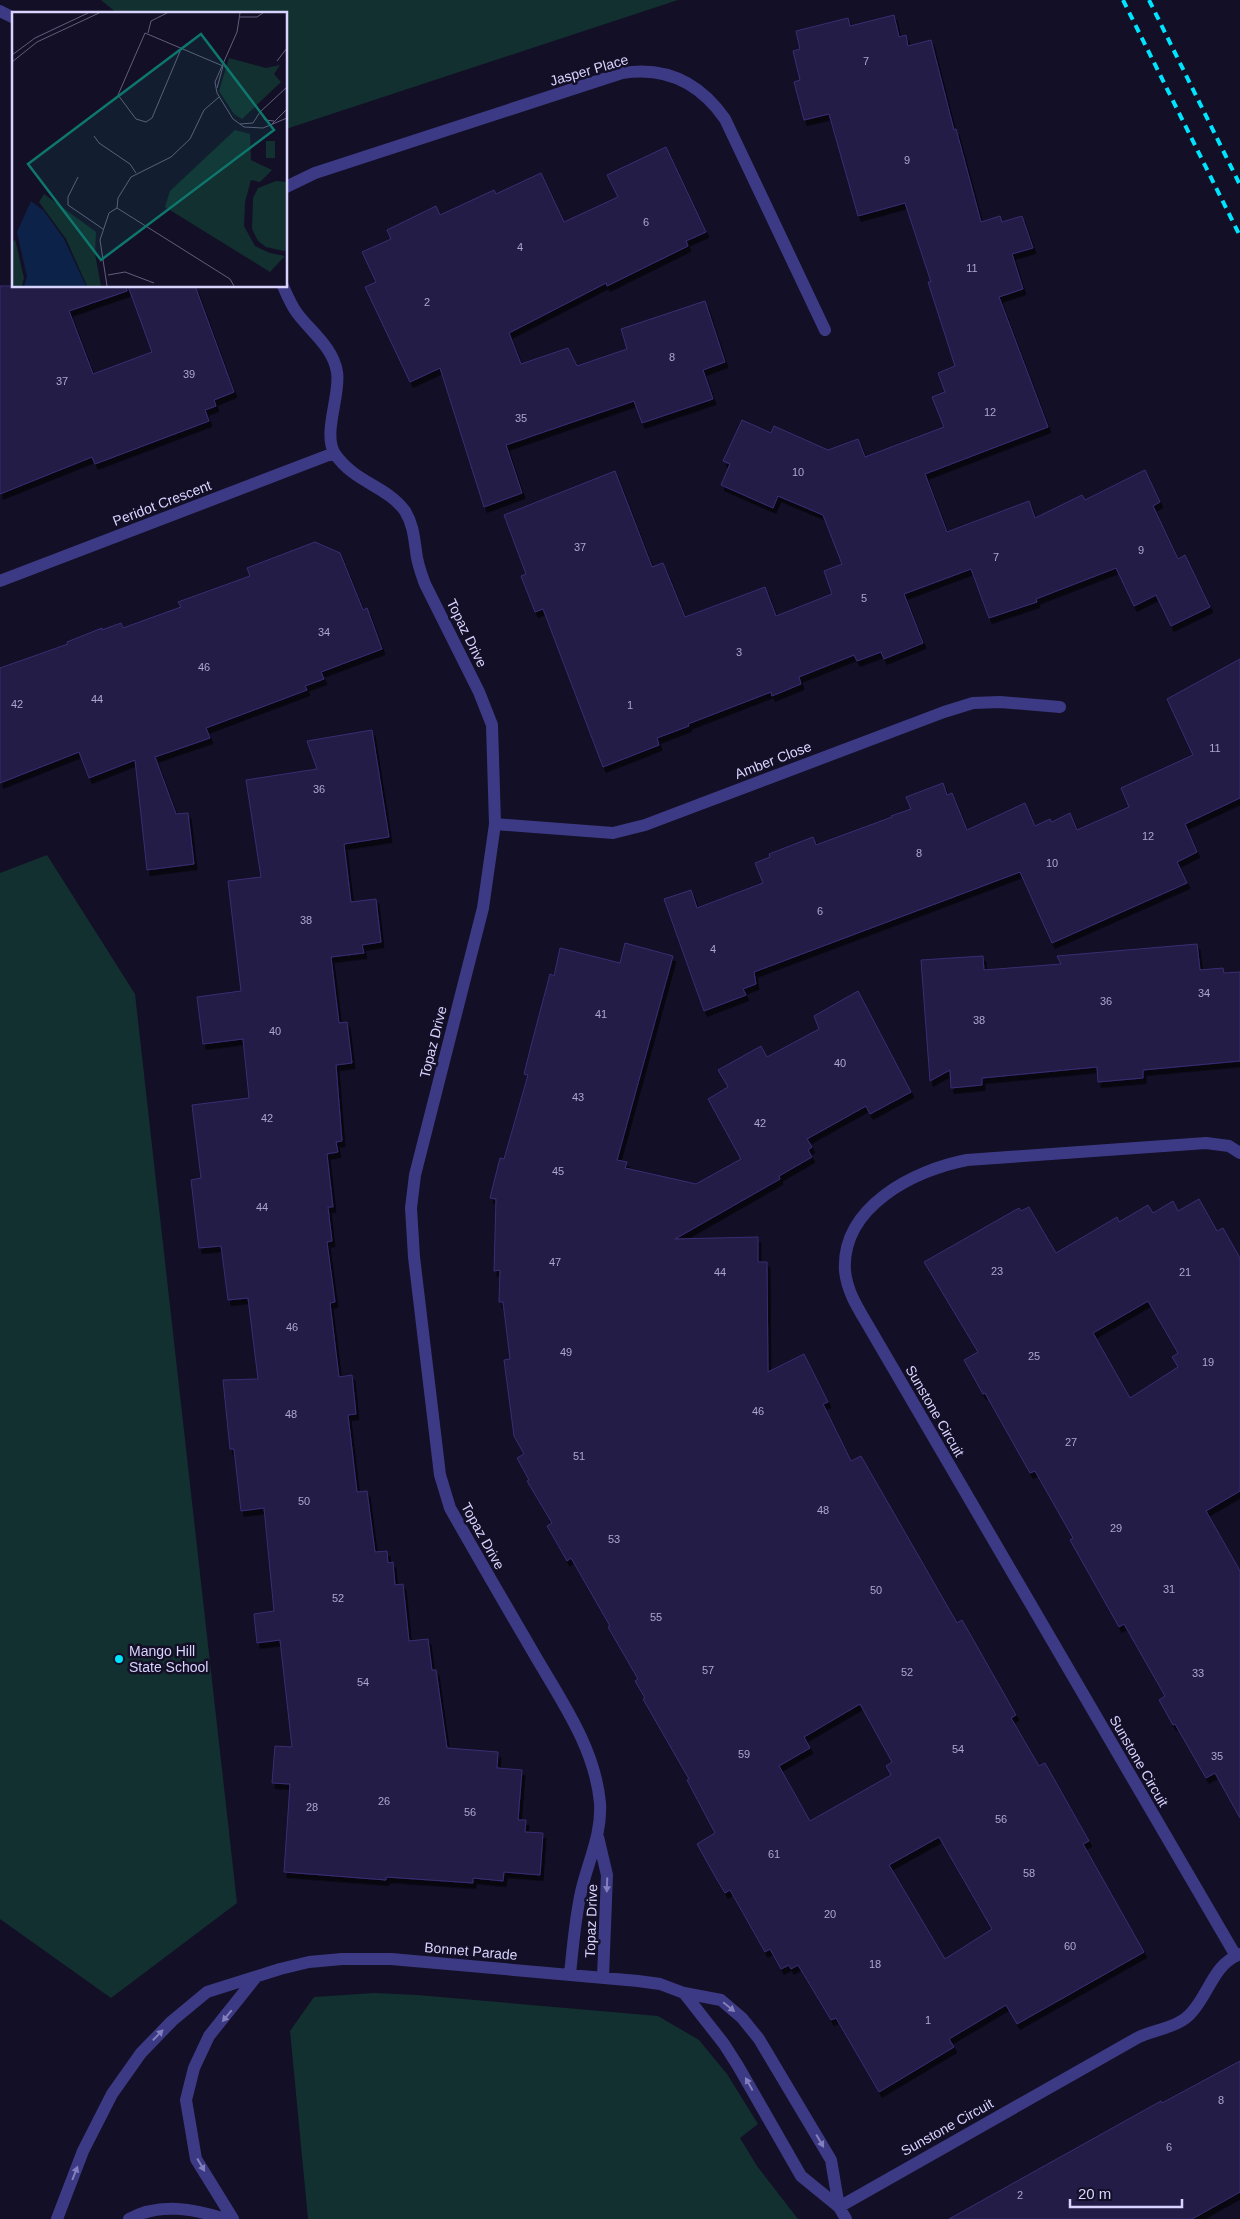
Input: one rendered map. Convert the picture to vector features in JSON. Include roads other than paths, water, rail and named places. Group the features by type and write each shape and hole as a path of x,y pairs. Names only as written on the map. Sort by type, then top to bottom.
{"street":[{"path":"0,11 12,17"},
{"name":"Jasper Place","path":"288,186 315,173 622,73 643,70 661,73 690,84 703,93 714,102 725,119 824,330"},
{"path":"284,288 296,311 317,334 333,358 338,384 332,415 334,453"},
{"name":"Peridot Crescent","path":"0,581 334,453"},
{"name":"Topaz Drive","path":"334,453 356,476 388,494 397,502 412,524 419,567 479,692 492,725 495,824 483,908 415,1175 411,1208 414,1257 440,1475 450,1508 585,1745 594,1771 600,1804 598,1837 581,1890 575,1923 570,1974"},
{"name":"Amber Close","path":"495,824 613,833 645,825 973,703 1000,702 1060,708"},
{"name":"Sunstone Circuit","path":"839,2207 1137,2038 1183,2020 1192,2012 1218,1970 1238,1955 852,1297 846,1271 848,1247 855,1226 873,1204 898,1186 943,1164 967,1160 1206,1143 1228,1146 1240,1153"},
{"name":"Topaz Drive","path":"598,1837 607,1875 603,1977"},
{"name":"Bonnet Parade","path":"57,2219 91,2135 112,2094 141,2053 172,2021 207,1992 280,1969 325,1960 381,1959 603,1977 660,1984 684,1993 721,2000 742,2018 759,2039 831,2160 839,2207"},
{"path":"233,2219 196,2158 186,2100 194,2068 210,2036 256,1977"},
{"name":"Bonnet Parade","path":"684,1993 724,2044 801,2176 839,2207 846,2219"},
{"path":"129,2219 139,2214 172,2207 204,2212 226,2219"}],"railway":[{"path":"1123,0 1240,236"},
{"path":"1149,0 1240,185"}],"place":[{"name":"Mango Hill State School","path":"119,1659"}]}
